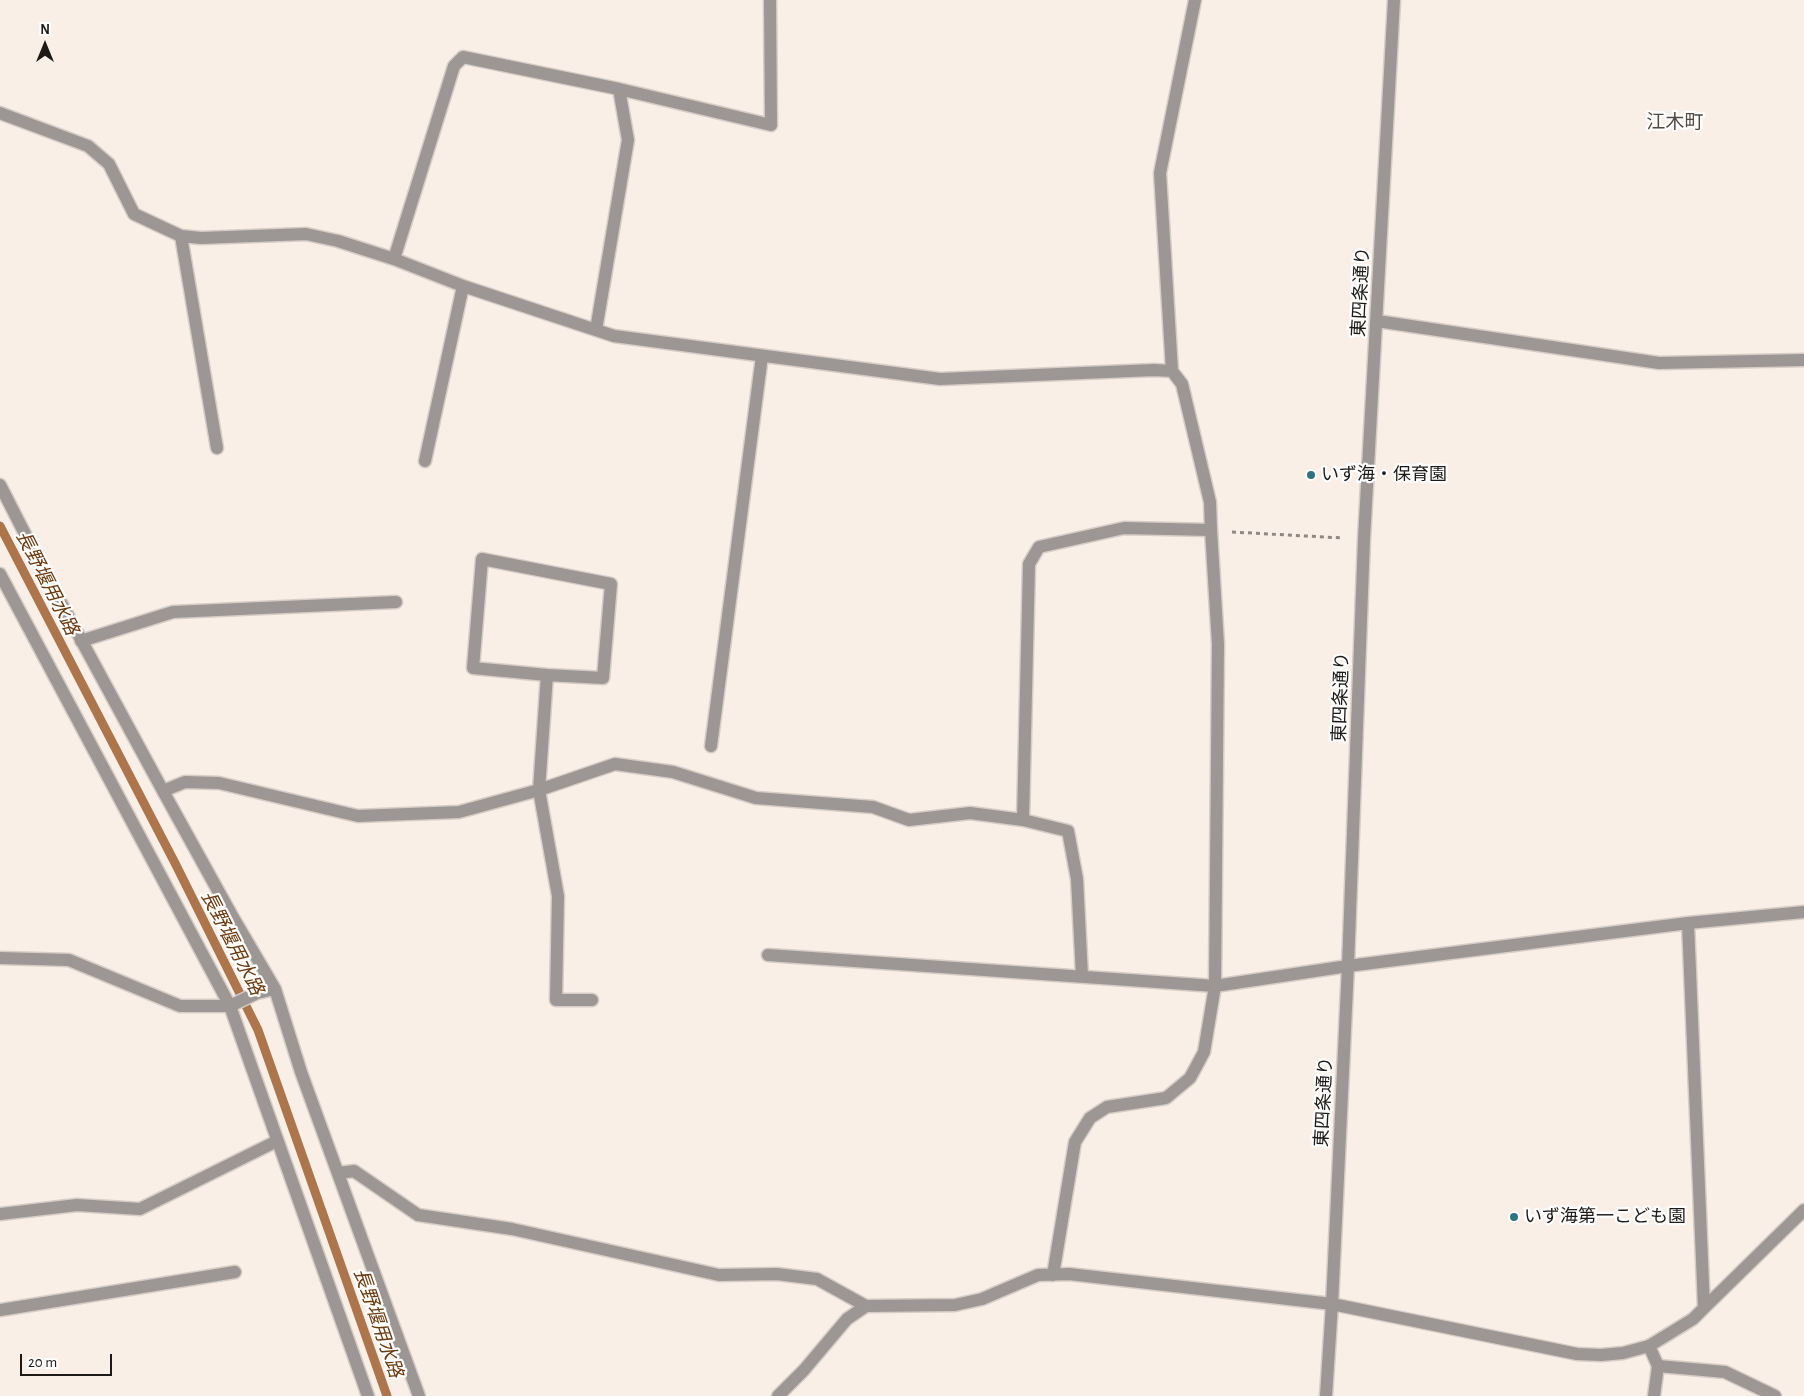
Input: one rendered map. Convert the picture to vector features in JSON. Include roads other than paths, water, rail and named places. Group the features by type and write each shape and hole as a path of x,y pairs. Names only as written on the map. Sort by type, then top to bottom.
{"street":[{"path":"394,259 454,66 463,57 618,89 771,126 770,0"},
{"path":"1053,1275 1075,1142 1090,1118 1107,1107 1166,1098 1190,1078 1204,1052 1215,986 1218,644 1210,502 1182,384 1172,371 1160,173 1195,0"},
{"name":"東四条通り","path":"1326,1396 1348,966 1364,539 1394,0"},
{"path":"596,330 628,140 618,89"},
{"path":"0,113 88,146 109,164 134,214 181,236 201,238 306,234 338,241 394,259 464,286 614,336 940,379 1154,370 1172,371"},
{"path":"181,236 217,448"},
{"path":"425,461 464,286"},
{"path":"1377,321 1659,363 1804,360"},
{"path":"711,746 762,356"},
{"path":"0,485 162,791 275,989 301,1072 419,1396"},
{"path":"1023,820 1029,564 1039,547 1124,528 1211,530"},
{"path":"482,559 611,584 603,678 547,675 473,668 482,559"},
{"path":"0,574 231,1006 368,1396"},
{"path":"81,641 172,612 396,602"},
{"path":"547,675 539,790 558,896 556,1000 592,1000"},
{"path":"162,791 185,782 219,782 358,816 459,812 539,790 615,764 673,772 756,798 873,807 909,820 970,812 1023,820 1068,831 1077,879 1082,976"},
{"path":"768,955 1215,986 1348,966 1688,922 1804,912"},
{"path":"1688,922 1704,1308"},
{"path":"0,958 69,960 180,1006 231,1006 257,993 275,989"},
{"path":"0,1214 77,1205 140,1209 277,1141"},
{"path":"338,1173 354,1171 418,1216 512,1229 719,1275 777,1274 817,1279 866,1306 955,1305 982,1299 1038,1275 1079,1275 1332,1304 1576,1354 1601,1355 1623,1353 1649,1346 1693,1319 1804,1210"},
{"path":"0,1310 235,1272"},
{"path":"778,1396 804,1370 847,1319 866,1306"},
{"path":"1649,1346 1658,1366 1654,1396"},
{"path":"1658,1366 1725,1372 1775,1396"}],"waterway":[{"name":"長野堰用水路","path":"0,526 176,865 258,1030 387,1396"}],"place":[{"name":"いず海・保育園","path":"1311,475"},
{"name":"いず海第一こども園","path":"1514,1217"}],"district":[{"name":"江木町","path":"1675,122"}]}
